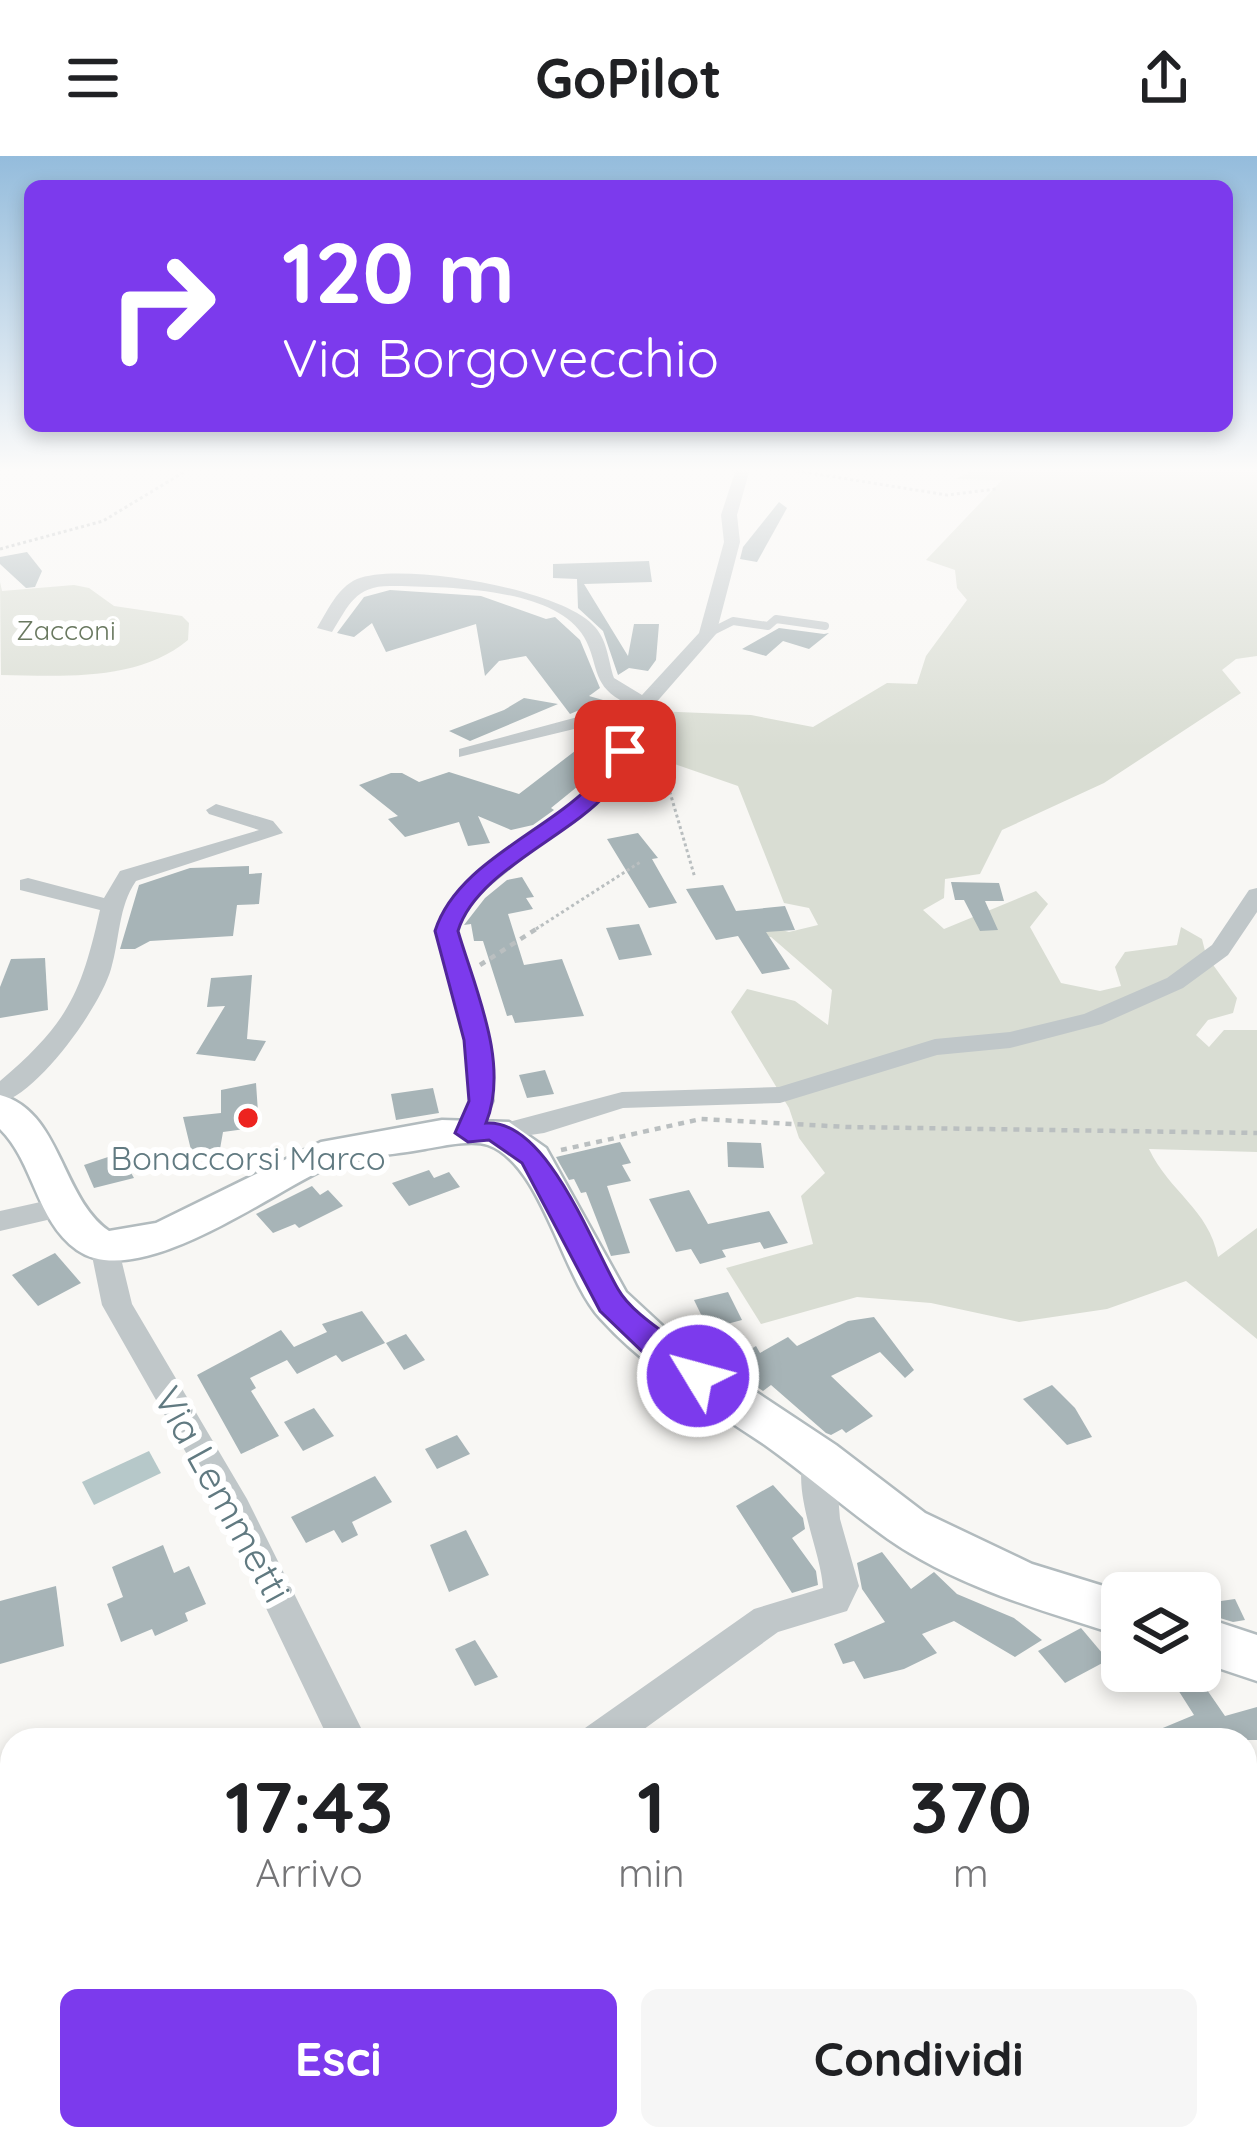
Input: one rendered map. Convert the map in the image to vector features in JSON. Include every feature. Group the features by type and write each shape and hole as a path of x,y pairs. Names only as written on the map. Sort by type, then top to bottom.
{"street":[{"path":"481,1132 477,1040 446,931 452,914 482,882 611,777 640,702 707,634 727,562"},
{"path":"326,628 349,590 365,581 488,585 554,608 586,626 599,648 600,673 624,696 640,702"},
{"path":"466,753 640,702"},
{"path":"0,1095 38,1064 94,982 116,888 128,876 272,833 266,825 216,810"},
{"path":"28,885 113,907"},
{"path":"0,1107 28,1134 64,1207 89,1238 104,1246 170,1233 320,1155 442,1133 544,1124 622,1100 780,1095 934,1047 1010,1040 1093,1019 1175,983 1220,950 1257,895"},
{"path":"481,1132 532,1157 610,1304 663,1353 819,1458 908,1527 1019,1582 1101,1607"},
{"path":"0,1221 64,1207"},
{"name":"Via Lemmetti","path":"104,1246 117,1305 236,1509 302,1636 343,1728"},
{"path":"615,1728 766,1621 835,1600 842,1586 823,1520 819,1458"},
{"path":"1221,1646 1257,1658"}],"lane":[{"path":"707,634 736,621 768,626 776,619 825,626"}],"path":[{"path":"640,702 695,878"},
{"path":"462,976 642,862"},
{"path":"532,1157 701,1119 847,1127 1257,1133"}],"green space":[{"path":"932,562 1257,562 1257,656 1236,659 1222,670 1241,693 1104,783 1002,830 980,874 945,879 944,898 923,910 944,929 1036,891 1048,904 1030,927 1061,983 1100,991 1121,986 1115,967 1125,952 1177,945 1181,927 1202,939 1206,955 1237,998 1233,1013 1208,1020 1196,1035 1209,1047 1224,1030 1257,1030 1257,1152 1149,1149 1206,1226 1218,1257 1257,1228 1257,1339 1186,1281 1107,1309 1019,1322 931,1303 857,1297 761,1324 726,1268 813,1244 801,1196 825,1173 799,1138 789,1108 731,1012 747,989 795,1001 828,1025 832,990 771,937 756,939 771,927 789,932 818,925 809,908 784,903 738,786 637,751 654,711 751,715 813,727 887,683 917,684 926,656 967,600 957,588 955,570"},
{"name":"Zacconi","path":"0,582 2,591 74,585 89,588 114,606 182,616 189,623 188,640 168,654 123,670 1,675"}],"shaded area":[{"path":"149,1451 161,1473 94,1505 82,1482"}],"building":[{"path":"35,562 42,571 35,587 26,588 0,564"},
{"path":"649,562 652,582 584,584 628,656 634,624 659,624 656,660 648,671 629,668 618,675 603,631 578,608 577,579 553,578 553,564"},
{"path":"390,590 481,596 546,619 555,617 580,640 600,688 589,696 603,700 570,714 526,656 499,661 485,676 476,624 386,652 372,623 354,637 337,633 364,597"},
{"path":"779,628 829,633 809,649 783,641 766,656 742,649"},
{"path":"524,698 558,704 470,741 449,731 504,710"},
{"path":"588,741 609,745 581,776 588,778 533,825 511,830 478,816 490,843 468,846 459,822 405,837 388,819 398,816 359,785 391,773 419,782 449,772 519,794"},
{"path":"638,833 658,858 652,859 677,903 649,908 607,839"},
{"path":"249,866 249,874 262,873 259,904 237,905 233,936 150,941 135,949 120,949 139,885 190,868"},
{"path":"522,877 534,897 526,898 533,909 508,914 524,965 562,959 584,1016 515,1023 512,1015 507,1016 483,941 474,941 471,924 464,925 485,898 507,880"},
{"path":"951,882 999,883 1004,901 985,901 998,930 980,931 964,900 955,900"},
{"path":"723,885 736,911 785,906 795,930 766,932 790,969 762,974 738,936 716,940 686,889"},
{"path":"639,924 652,955 619,960 606,928"},
{"path":"45,958 48,1010 0,1018 0,987 11,959"},
{"path":"252,975 247,1039 266,1041 255,1061 196,1054 225,1006 207,1007 211,978"},
{"path":"545,1070 554,1094 527,1098 519,1075"},
{"path":"256,1083 259,1127 223,1132 220,1149 192,1154 183,1117 221,1113 221,1090"},
{"path":"433,1088 439,1113 396,1120 391,1094"},
{"path":"620,1142 631,1163 622,1165 631,1181 607,1186 630,1253 611,1256 586,1192 581,1193 574,1179 569,1180 556,1157"},
{"path":"727,1142 761,1143 764,1168 728,1167"},
{"path":"120,1153 134,1178 94,1188 84,1165"},
{"path":"429,1170 434,1178 449,1172 460,1187 409,1206 392,1183"},
{"path":"312,1186 320,1195 328,1190 343,1206 299,1228 295,1224 273,1233 256,1214"},
{"path":"689,1190 708,1224 769,1211 788,1243 764,1249 760,1242 722,1250 726,1257 700,1264 691,1249 676,1252 649,1199"},
{"path":"55,1253 81,1283 38,1306 12,1275"},
{"path":"728,1292 742,1320 708,1329 694,1300"},
{"path":"362,1311 385,1343 342,1362 336,1355 297,1374 287,1360 250,1378 256,1388 251,1391 279,1436 241,1454 197,1375 281,1330 294,1347 327,1332 322,1324"},
{"path":"874,1317 914,1370 905,1378 880,1352 831,1376 873,1416 846,1433 842,1429 826,1433 771,1385 763,1391 744,1378 748,1376 732,1361 756,1346 760,1353 788,1337 797,1346 848,1321"},
{"path":"406,1334 425,1360 404,1370 386,1343"},
{"path":"1052,1385 1075,1408 1092,1437 1067,1445 1023,1399"},
{"path":"314,1408 334,1436 303,1451 284,1422"},
{"path":"457,1435 470,1454 437,1469 425,1449"},
{"path":"375,1476 392,1502 352,1522 358,1535 342,1543 334,1530 306,1543 291,1517"},
{"path":"773,1485 803,1518 805,1529 792,1538 816,1571 818,1585 792,1593 736,1506"},
{"path":"466,1530 489,1575 449,1592 430,1545"},
{"path":"163,1545 174,1573 189,1566 206,1604 185,1613 188,1621 155,1636 152,1629 121,1642 107,1604 123,1597 112,1567"},
{"path":"882,1552 911,1589 934,1572 957,1594 1014,1618 1042,1640 1015,1657 954,1621 922,1634 937,1653 904,1669 864,1679 854,1661 843,1664 834,1644 885,1622 862,1589 857,1563"},
{"path":"56,1586 64,1646 0,1664 0,1601"},
{"path":"1235,1599 1245,1620 1221,1618 1221,1601"},
{"path":"1081,1628 1101,1652 1101,1664 1065,1683 1038,1651"},
{"path":"475,1640 498,1677 475,1686 455,1649"},
{"path":"1179,1692 1208,1692 1225,1716 1257,1707 1257,1728 1163,1728 1194,1715"}],"place":[{"name":"Bonaccorsi Marco","path":"248,1118"}],"route":[{"path":"625,751 600,789 482,882 452,914 446,931 477,1040 482,1101 468,1133 495,1131 532,1157 610,1304 663,1353 698,1376"}]}
